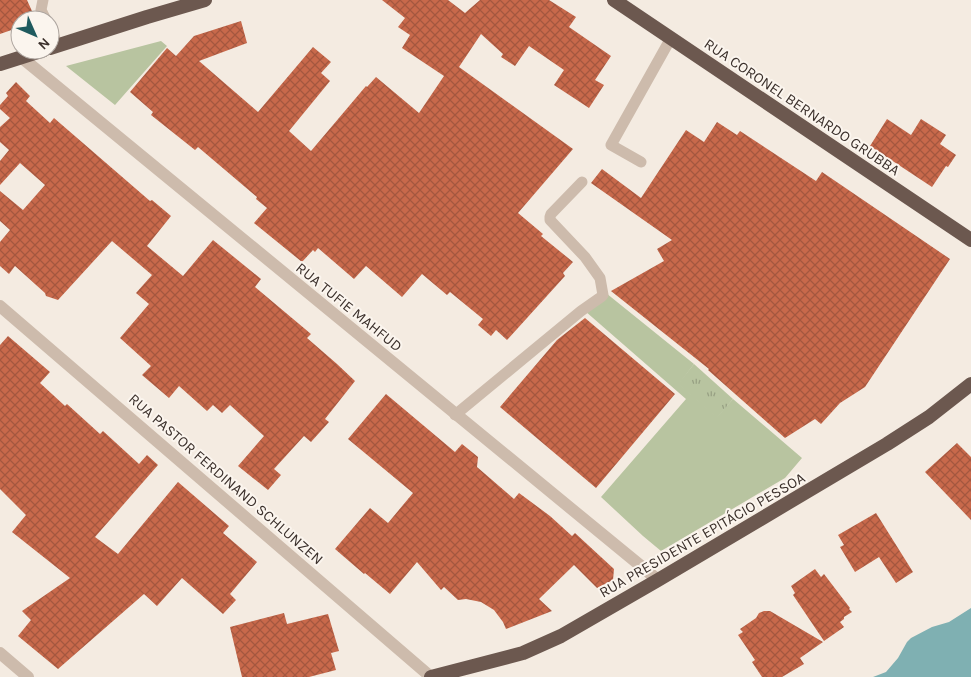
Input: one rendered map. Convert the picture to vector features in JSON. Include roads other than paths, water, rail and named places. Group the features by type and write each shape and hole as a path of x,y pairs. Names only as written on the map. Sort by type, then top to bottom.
{"highway":[{"path":"60,45 205,0"},
{"name":"RUA CORONEL BERNARDO GRUBBA","path":"614,0 971,240"},
{"path":"0,64 14,60"},
{"name":"RUA PRESIDENTE EPITÁCIO PESSOA","path":"431,677 522,653 561,636 887,444 929,417 971,384"}],"street":[{"name":"RUA TUFIE MAHFUD","path":"23,60 658,580"},
{"name":"RUA PASTOR FERDINAND SCHLUNZEN","path":"0,306 431,677"},
{"path":"0,653 28,677"}],"lane":[{"path":"640,162 611,145 670,38"},
{"path":"455,415 603,295 600,278 585,257 550,220 552,214 582,182"}],"water":[{"path":"971,608 971,677 873,677 886,672 911,638 932,627 949,622"}]}
